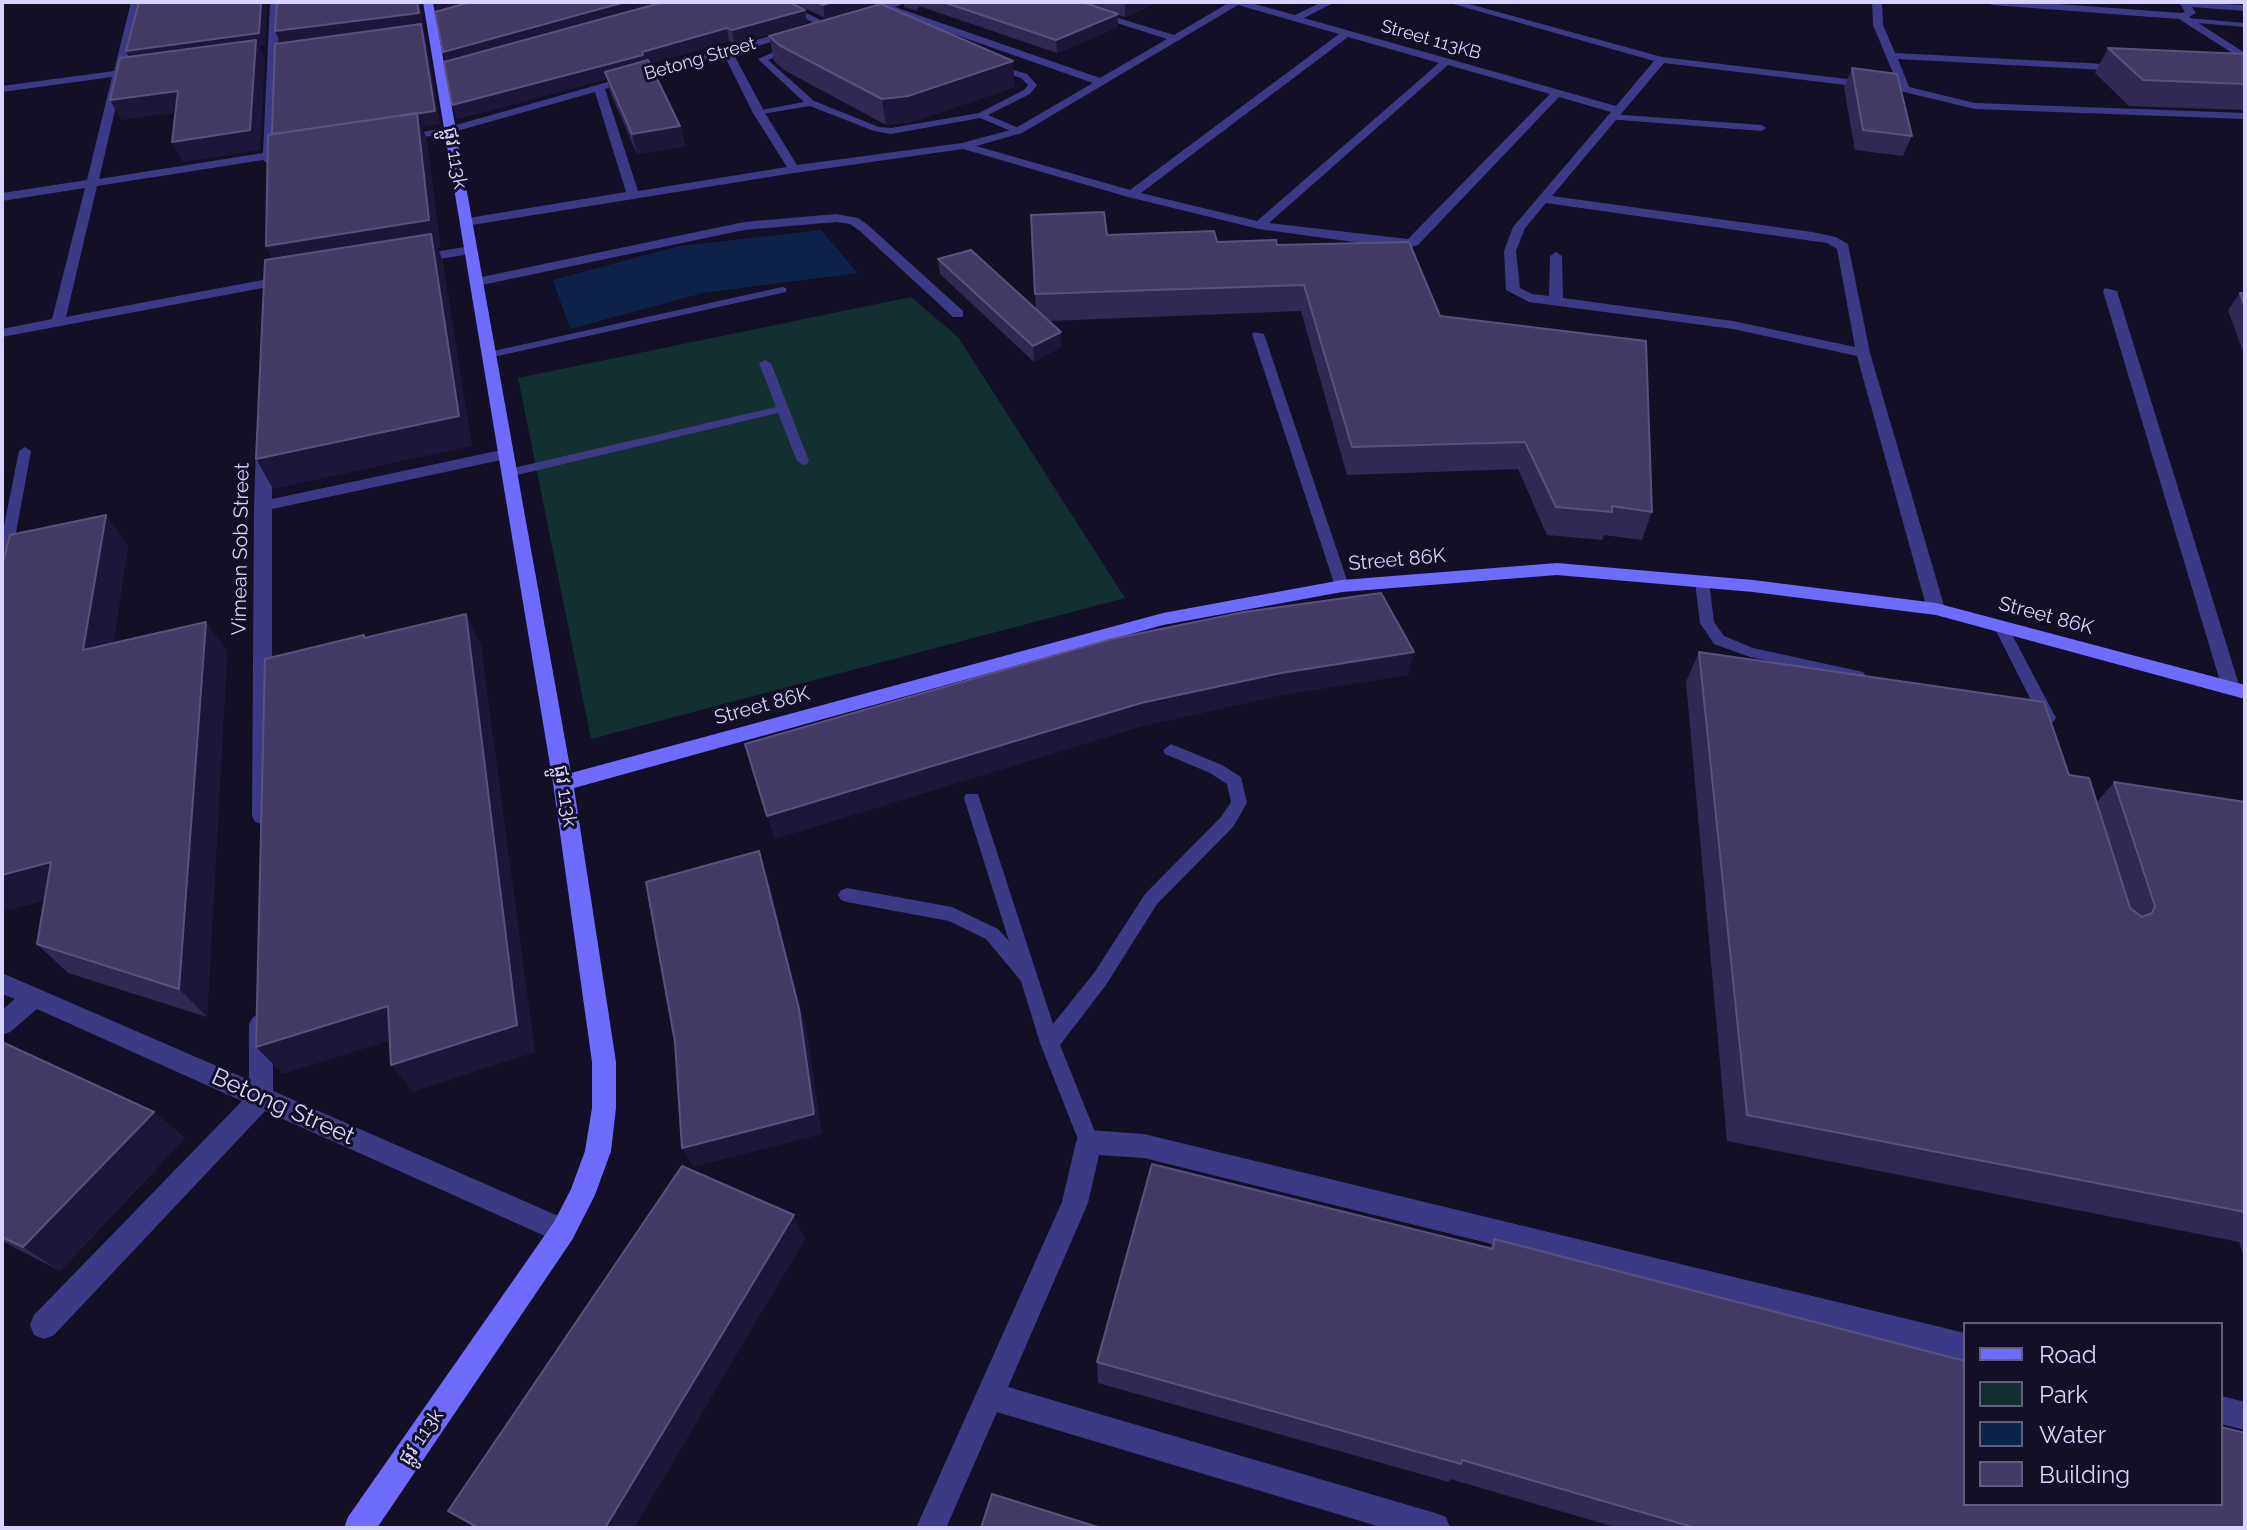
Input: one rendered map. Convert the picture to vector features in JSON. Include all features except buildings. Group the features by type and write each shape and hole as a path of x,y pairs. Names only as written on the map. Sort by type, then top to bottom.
{"street":[{"path":"58,322 122,72 136,2"},
{"path":"269,163 275,2"},
{"path":"777,2 823,24"},
{"path":"848,17 903,2"},
{"path":"1056,2 1177,39"},
{"path":"466,222 794,169 963,146 1018,131 1237,2"},
{"name":"Street 113KB","path":"1237,2 1557,93 1613,114"},
{"path":"1295,19 1330,2"},
{"path":"1451,2 1661,60 1905,89 1975,106 2245,116"},
{"path":"1877,2 1878,25 1905,89"},
{"path":"1992,2 2184,18 2245,58"},
{"path":"2184,18 2191,13 2186,3"},
{"path":"2186,3 2245,8"},
{"path":"886,7 1104,83"},
{"name":"ផ្លូវ 113k","path":"359,1528 563,1231 582,1195 598,1151 604,1108 604,1062 563,783 450,130 448,70 431,21"},
{"name":"Betong Street","path":"390,138 450,130 836,21"},
{"path":"1132,194 1347,33"},
{"path":"727,52 759,113 794,169"},
{"path":"1892,56 2137,69"},
{"path":"1661,60 1519,227 1510,251 1513,290 1529,298 1733,325 1863,353"},
{"path":"1259,225 1447,61"},
{"path":"2,89 152,68"},
{"path":"599,88 633,195"},
{"path":"963,146 1132,194 1259,225 1395,246 1413,242 1557,93"},
{"path":"2,197 92,183 269,163 299,151"},
{"path":"1544,199 1831,240 1843,247 1863,353 1936,609"},
{"path":"477,282 744,226 836,218 854,221 864,228 958,314"},
{"path":"394,262 471,250"},
{"path":"1556,256 1556,301"},
{"path":"2,333 301,278"},
{"path":"2110,291 2238,690"},
{"name":"Vimean Sob Street","path":"262,842 262,506 265,426"},
{"path":"262,506 508,464"},
{"name":"Street 86K","path":"563,783 1163,619 1342,586 1557,569 1936,609 2238,690"},
{"name":"Betong Street","path":"2,983 563,1231"},
{"path":"2,1025 34,997"},
{"path":"44,1325 261,1098 261,1002"},
{"path":"931,1528 1075,1203 1089,1142 1144,1146 1963,1347"},
{"path":"990,1396 1435,1528"},
{"path":"2223,1410 2245,1416"}],"lane":[{"path":"2184,18 2245,25"},
{"path":"807,43 762,59 811,103 877,129 891,131 906,131 981,115 1027,92 1033,85 1024,76 984,62"},
{"path":"967,49 988,43"},
{"path":"759,113 811,103"},
{"path":"1613,114 1762,128"},
{"path":"981,115 1018,131"},
{"path":"489,355 782,290"},
{"path":"1258,334 1342,586"},
{"path":"765,363 803,461"},
{"path":"508,464 781,409"},
{"path":"2,571 25,451"},
{"path":"1702,582 1707,623 1719,640 1750,652 1869,679"},
{"path":"2001,627 2045,723"},
{"path":"1050,1043 1100,979 1151,899 1227,822 1239,803 1235,781 1216,769 1171,750"},
{"path":"972,798 1050,1043 1089,1142"},
{"path":"847,895 952,914 992,934 1033,982"}],"green space":[{"path":"911,297 958,337 1125,598 591,739 518,378"}],"water":[{"path":"821,230 858,273 703,293 570,329 553,280 679,246"}]}
